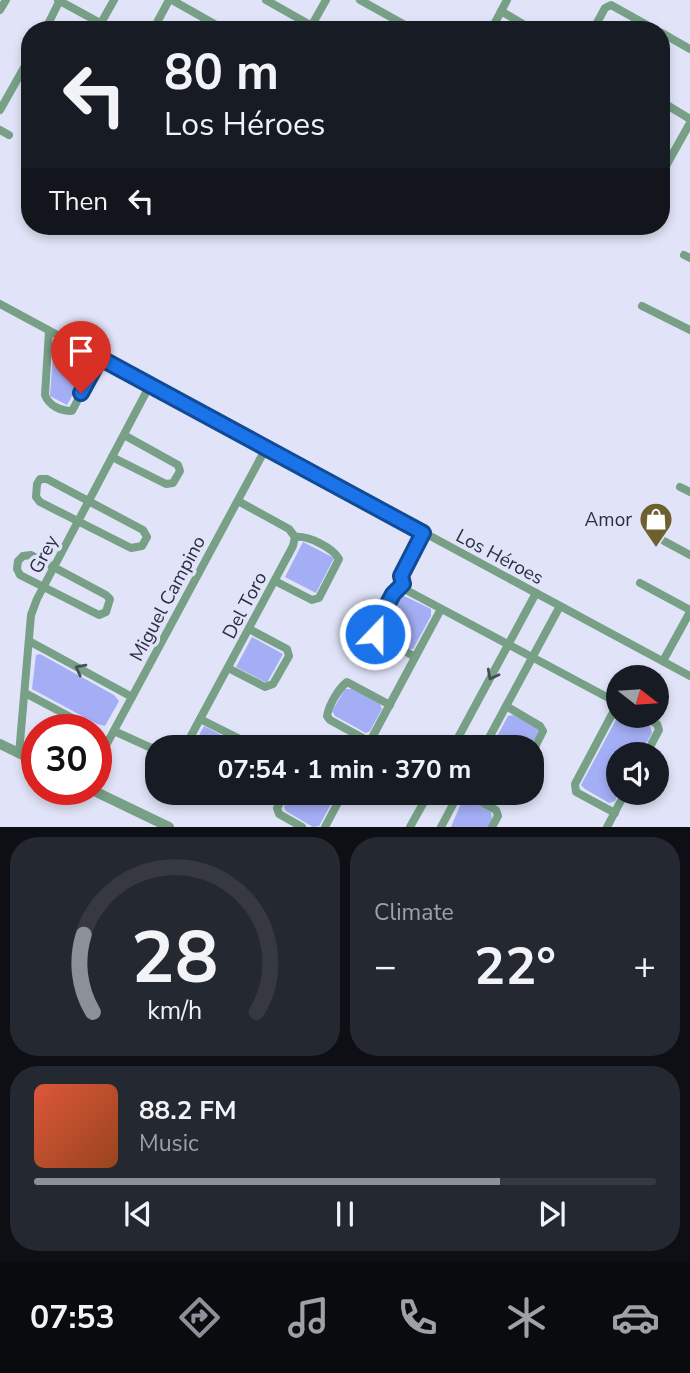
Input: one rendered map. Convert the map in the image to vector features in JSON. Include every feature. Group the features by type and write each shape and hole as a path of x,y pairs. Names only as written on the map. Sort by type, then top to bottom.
{"street":[{"path":"0,10 6,0"},
{"path":"49,21 59,0 97,21"},
{"path":"102,21 114,0"},
{"path":"158,21 171,0 209,21"},
{"path":"266,0 301,21"},
{"path":"316,21 326,0"},
{"path":"360,0 374,3 401,21"},
{"path":"496,21 505,1"},
{"path":"598,21 605,8 611,5 640,21"},
{"path":"501,11 518,21"},
{"path":"670,38 690,49"},
{"path":"0,110 21,73"},
{"path":"670,107 690,121 670,158"},
{"path":"0,130 9,135"},
{"name":"Los Héroes","path":"0,306 690,676"},
{"path":"642,306 690,330"},
{"path":"50,331 45,396 47,402 64,411 72,411 100,358"},
{"name":"Grey","path":"19,754 32,615 44,587 150,385"},
{"path":"112,457 166,484 173,483 180,471 177,465 124,435"},
{"name":"Miguel Campino","path":"112,734 267,448"},
{"path":"40,479 47,479 143,530 146,537 142,546 131,548 78,522 40,502 36,497 40,479"},
{"path":"680,487 690,492"},
{"path":"238,501 289,530 295,537 302,536 336,553 339,559 319,598 312,600 275,581"},
{"path":"423,533 401,576 408,591 606,696"},
{"name":"Del Toro","path":"191,735 275,581 295,537"},
{"path":"664,541 690,555"},
{"path":"31,555 106,595 110,599 110,605 106,612 99,615 44,587 20,575 17,569 18,561 23,556 31,555"},
{"path":"640,583 690,611 663,661"},
{"path":"403,584 393,594 375,628 375,634 415,657"},
{"path":"460,735 537,593"},
{"path":"492,735 560,606"},
{"path":"374,735 441,609"},
{"path":"228,668 265,687 273,684 279,675 289,656 287,649 249,629"},
{"path":"29,641 132,697"},
{"path":"354,735 327,716 342,686 347,682 390,705"},
{"path":"25,693 65,714"},
{"path":"506,706 540,726 543,731 541,735"},
{"path":"200,719 232,735"},
{"path":"606,726 575,785 576,792 615,813"},
{"path":"112,734 145,746"},
{"path":"0,744 19,754"},
{"path":"112,800 169,827"},
{"path":"279,805 279,814 302,827"},
{"path":"325,827 337,805"},
{"path":"410,827 422,805"},
{"path":"441,827 454,805"},
{"path":"486,805 496,810 498,816 492,827"},
{"path":"607,827 619,805"}],"shaded area":[{"path":"54,342 91,362 67,405 50,396"},
{"path":"303,542 334,558 316,593 285,577"},
{"path":"400,594 431,609 431,616 413,649 407,650 380,634 378,630 396,596"},
{"path":"252,637 283,654 267,683 236,667"},
{"path":"40,654 114,695 119,701 112,714 78,714 32,689 36,655"},
{"path":"345,689 352,689 380,704 382,709 370,731 366,733 335,716 332,711"},
{"path":"513,715 537,727 537,735 498,735 508,716"},
{"path":"204,726 221,735 199,735"},
{"path":"612,728 651,728 652,733 647,742 606,742 606,801 581,785"},
{"path":"330,805 319,826 313,827 286,811 284,807"},
{"path":"460,805 477,805 491,812 492,818 488,827 451,827"}],"place":[{"name":"Amor","path":"656,549"}],"route":[{"path":"81,393 100,358 423,533 401,576 403,584 393,594 375,628 375,634"}]}
